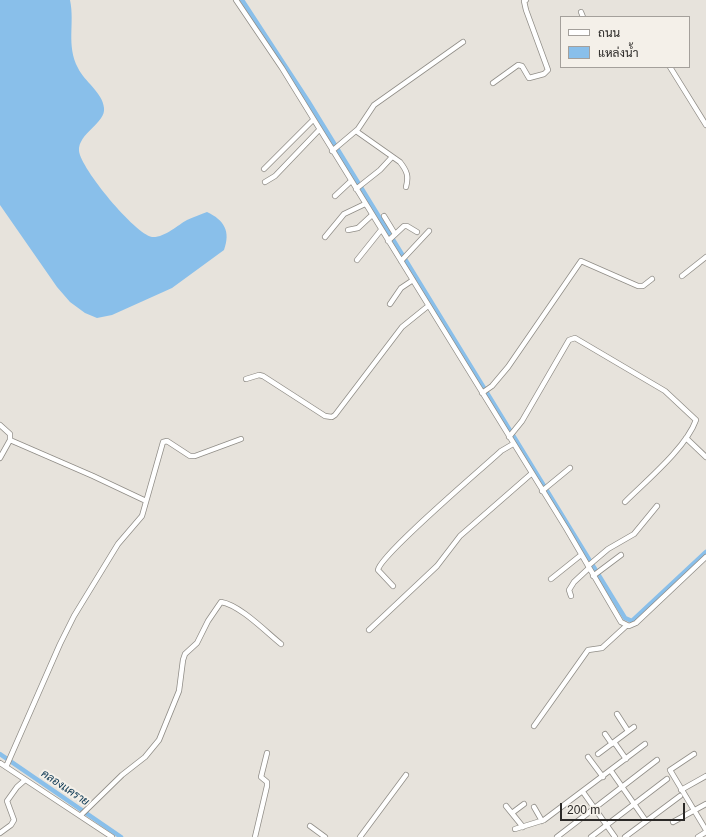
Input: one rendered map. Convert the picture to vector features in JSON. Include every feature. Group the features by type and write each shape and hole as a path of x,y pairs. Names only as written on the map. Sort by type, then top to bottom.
{"street":[{"path":"236,0 282,68 319,130 335,149 351,181 359,187 365,204 428,306 484,391 511,435 513,444 531,474 581,554 590,565 593,576 626,626"},
{"path":"493,83 518,65 522,66 529,78 544,74 548,70 526,10 524,1 526,0"},
{"path":"335,149 356,131 374,105 463,42"},
{"path":"671,68 706,125"},
{"path":"264,169 313,120"},
{"path":"266,182 275,176 319,130"},
{"path":"356,131 400,162 407,172 408,178 406,187"},
{"path":"359,187 392,156"},
{"path":"335,196 351,181"},
{"path":"324,237 344,214 365,204"},
{"path":"348,230 358,228 372,215"},
{"path":"384,216 395,234"},
{"path":"388,241 407,226 417,232"},
{"path":"357,260 381,230"},
{"path":"401,261 429,230"},
{"path":"682,276 706,258"},
{"path":"484,391 508,367 581,261 638,286 643,286 652,279"},
{"path":"390,304 401,288 413,280"},
{"path":"246,379 259,375 263,376 325,416 332,417 404,325 428,306"},
{"path":"511,435 569,340 573,338 651,381 669,394 696,420 686,438 669,458 625,502"},
{"path":"0,425 9,432 10,440 0,458"},
{"path":"686,438 706,456"},
{"path":"7,766 66,631 118,544 129,529 139,520 163,442 167,441 190,456 195,456 241,439"},
{"path":"10,440 146,501"},
{"path":"393,586 378,570 382,561 407,536 501,451 513,444"},
{"path":"543,491 570,468"},
{"path":"369,630 437,566 460,536 531,474"},
{"path":"571,596 570,590 572,586 590,565 608,549 634,534 657,506"},
{"path":"552,579 581,554"},
{"path":"593,576 621,555"},
{"path":"534,726 588,650 602,648 626,626 636,623 706,557"},
{"path":"81,815 122,775 145,757 159,740 179,691 183,660 197,643 211,616 222,602 227,603 237,609 281,644"},
{"path":"617,714 628,731"},
{"path":"598,754 634,727"},
{"path":"605,734 626,759"},
{"path":"515,829 542,820 583,792 645,744"},
{"path":"255,837 267,786 267,782 261,777 267,753"},
{"path":"694,754 670,770 706,831 698,837"},
{"path":"588,757 603,777"},
{"path":"557,837 657,760"},
{"path":"0,763 7,766 112,837"},
{"path":"611,771 646,821"},
{"path":"360,837 406,775"},
{"path":"681,790 706,776"},
{"path":"591,837 667,779"},
{"path":"0,833 11,825 14,820 7,801 17,787 26,780"},
{"path":"583,792 615,837"},
{"path":"625,837 680,796"},
{"path":"512,813 524,804"},
{"path":"673,822 706,804"},
{"path":"506,806 523,827"},
{"path":"534,807 542,820"},
{"path":"310,826 325,837"}],"water":[{"path":"0,0 70,0 72,18 72,51 74,59 81,73 97,92 104,108 101,119 87,133 80,145 79,151 82,160 89,172 110,200 134,225 144,233 152,237 157,237 171,231 187,220 207,212 218,219 224,227 227,237 224,250 172,288 112,315 97,318 85,313 70,302 57,287 0,205"}],"waterway":[{"path":"242,0 308,101 625,618 632,621 706,552"},
{"name":"คลองเเคราย","path":"0,754 121,837"}]}
